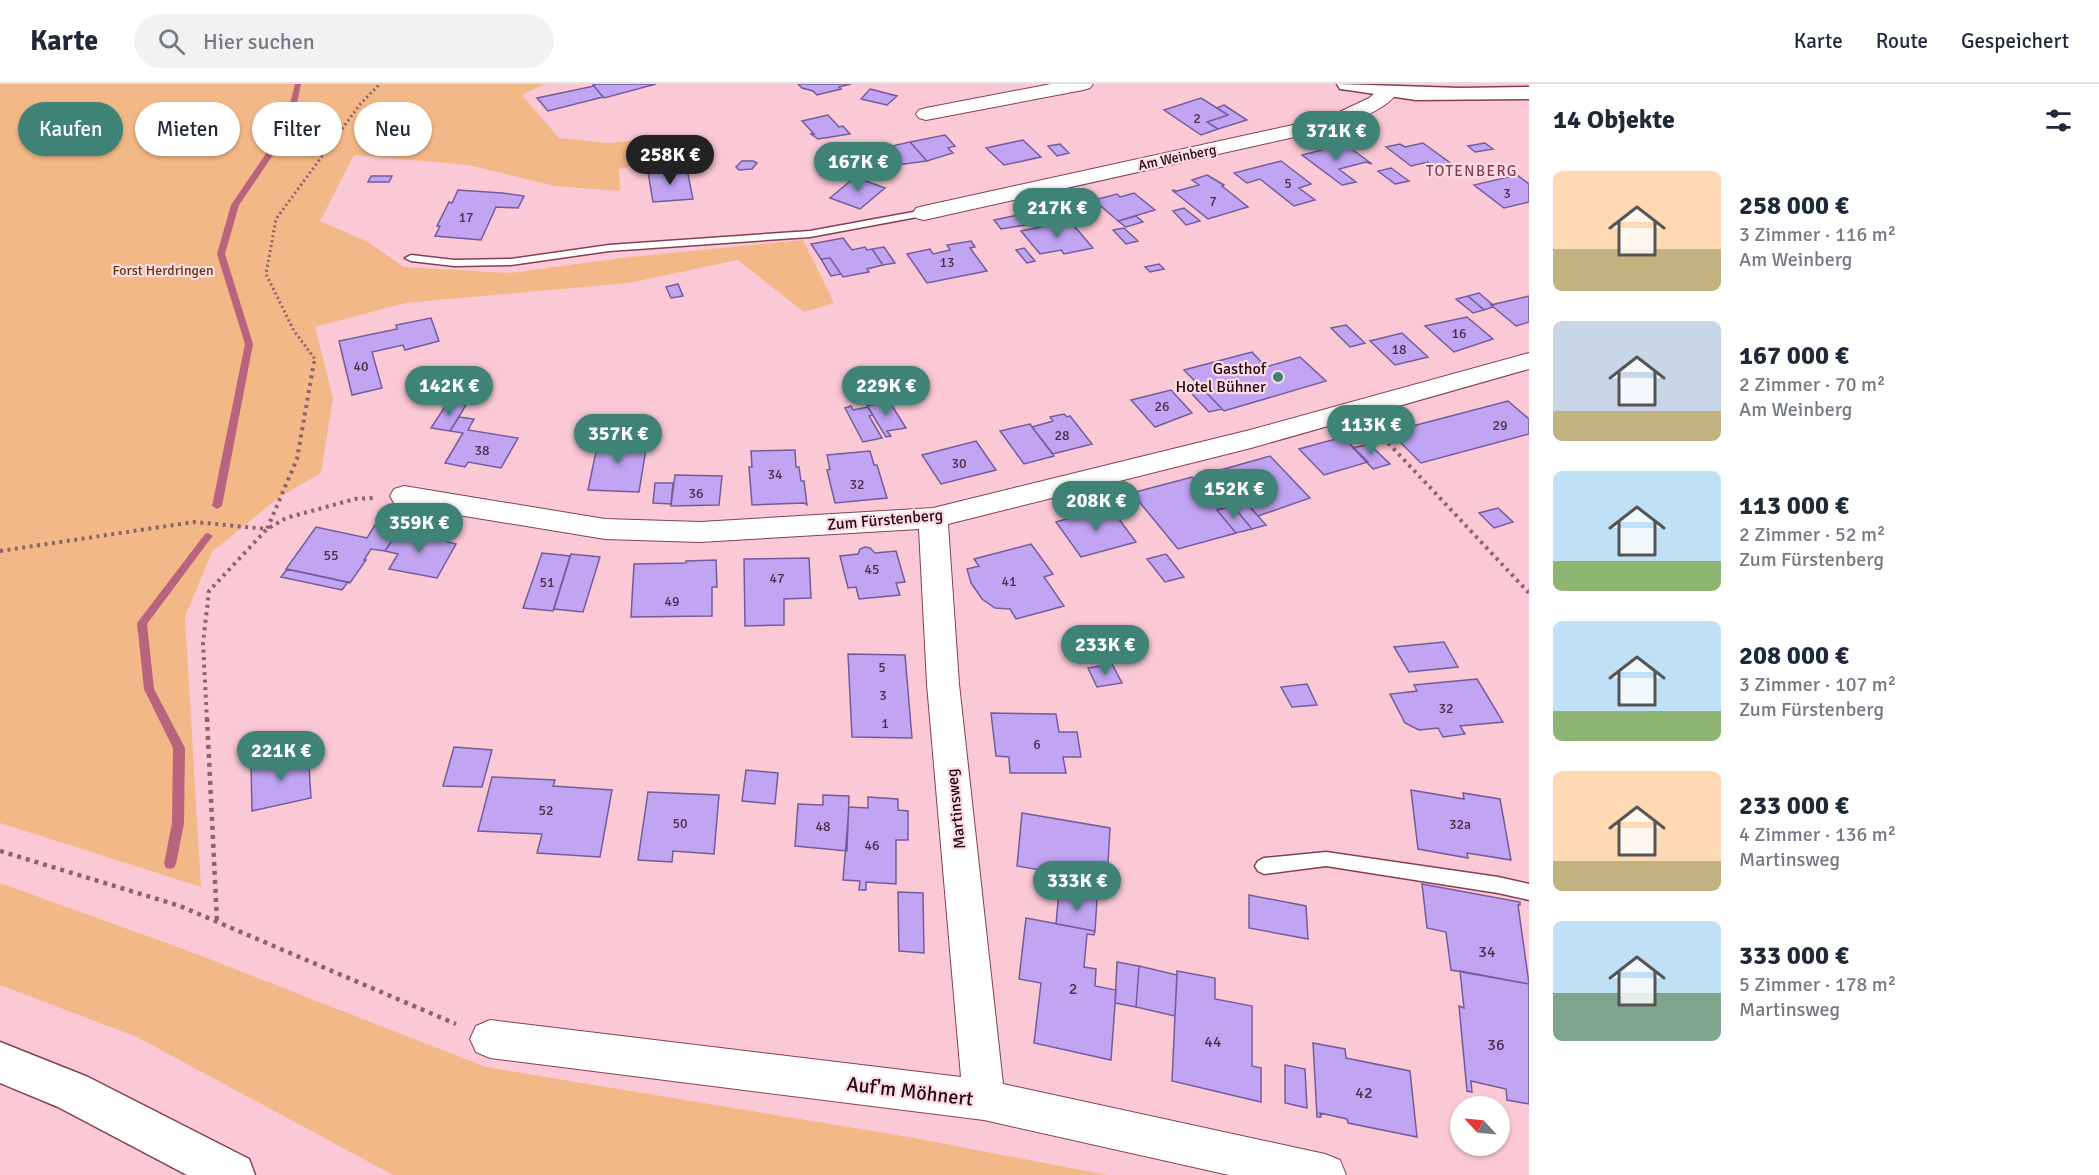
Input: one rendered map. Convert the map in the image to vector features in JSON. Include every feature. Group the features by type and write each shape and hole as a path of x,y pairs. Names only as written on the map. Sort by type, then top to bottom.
{"main road":[{"path":"1348,84 1388,92 1454,95 1529,93"},
{"path":"0,1062 73,1092 233,1175"}],"street":[{"path":"926,114 1083,84"},
{"name":"Am Weinberg","path":"924,213 1336,122 1376,102 1388,92"},
{"name":"Zum Fürstenberg","path":"404,496 605,529 700,532 933,518 1251,439 1529,361"},
{"name":"Martinsweg","path":"933,518 943,684 984,1100"},
{"name":"Auf'm Möhnert","path":"490,1039 984,1100 1324,1175"}],"lane":[{"path":"411,258 454,263 511,262 609,248 732,242 810,234 924,213"},
{"path":"1264,866 1326,859 1498,885 1529,892"}],"path":[{"path":"267,529 297,459 315,359 294,331 266,274 276,219 362,103 380,84"},
{"path":"1357,410 1529,593"},
{"path":"217,921 203,643 208,591 267,529 286,518 344,501 404,496"},
{"path":"0,551 194,522 267,529"},
{"path":"0,851 180,906 490,1039"}],"green space":[{"name":"Forst Herdringen","path":"0,84 545,84 522,95 559,138 608,143 697,135 714,154 619,169 620,191 554,186 468,165 365,156 432,156 432,102 354,102 354,155 320,221 368,242 404,267 510,273 629,257 803,240 834,303 804,312 738,260 628,283 405,303 315,327 333,398 321,473 278,498 212,552 185,617 201,887 0,823"},
{"path":"0,883 186,950 486,1067 909,1137 1107,1175 393,1175 137,1037 0,985"}],"building":[{"path":"656,84 604,98 593,85"},
{"path":"798,84 851,84 817,95"},
{"path":"594,86 603,97 548,111 537,98"},
{"path":"870,89 897,96 887,105 861,99"},
{"path":"1201,98 1228,115 1207,122 1218,129 1201,135 1164,110"},
{"path":"1224,105 1247,120 1218,129 1207,122 1228,115 1217,108"},
{"path":"828,115 839,127 843,126 850,134 818,139 811,134 814,134 802,121"},
{"path":"945,135 955,146 948,148 953,153 927,161 910,142"},
{"path":"1023,140 1041,157 1004,165 986,148"},
{"path":"910,142 927,161 897,165 883,148"},
{"path":"1423,143 1453,165 1437,169 1428,162 1411,166 1386,147 1400,144 1405,147"},
{"path":"1485,143 1493,149 1475,152 1468,146"},
{"path":"1060,144 1069,153 1057,156 1048,146"},
{"path":"1345,144 1372,164 1366,162 1339,169 1356,182 1342,185 1302,155"},
{"path":"742,161 757,163 752,169 739,170 736,167"},
{"path":"1281,161 1311,184 1299,188 1315,200 1294,206 1260,179 1247,183 1234,173"},
{"path":"1391,168 1409,181 1395,184 1378,171"},
{"path":"687,169 693,199 653,202 648,172"},
{"path":"1207,175 1224,185 1222,186 1248,207 1208,219 1172,190 1177,191 1199,185 1192,180"},
{"path":"1517,175 1529,184 1529,202 1504,208 1474,185"},
{"path":"371,176 392,176 389,182 368,182"},
{"path":"855,177 885,188 860,209 830,198"},
{"path":"458,190 524,196 518,208 496,207 481,240 435,236 440,226 437,226 449,202 452,203"},
{"path":"1134,193 1155,210 1118,221 1094,200 1117,194 1120,197"},
{"path":"1184,208 1200,221 1186,225 1173,211"},
{"path":"1018,215 1026,225 1001,229 994,220"},
{"path":"1136,216 1143,222 1126,227 1118,221"},
{"path":"1070,221 1093,248 1064,254 1061,250 1040,254 1021,231"},
{"path":"1124,228 1138,241 1126,244 1113,230"},
{"path":"843,238 852,250 865,247 867,250 872,249 883,265 867,269 869,272 843,277 830,258 821,259 811,244"},
{"path":"971,241 975,247 970,248 987,271 927,283 907,254 930,249 933,254 950,250 947,245"},
{"path":"884,247 895,263 883,265 872,249"},
{"path":"1024,248 1035,261 1027,263 1016,250"},
{"path":"830,258 841,274 831,276 821,259"},
{"path":"1159,264 1164,269 1150,272 1145,267"},
{"path":"678,284 683,296 671,298 666,287"},
{"path":"1479,293 1493,307 1484,310 1468,296"},
{"path":"1468,296 1484,310 1473,313 1456,299"},
{"path":"1529,296 1529,322 1516,326 1491,305"},
{"path":"1467,317 1493,339 1454,352 1425,326"},
{"path":"431,318 439,341 405,350 403,345 372,352 382,388 352,395 339,341 397,329 396,325"},
{"path":"1346,325 1365,343 1350,347 1331,328"},
{"path":"1402,333 1428,357 1395,365 1370,341"},
{"path":"1252,352 1266,367 1300,357 1326,381 1224,411 1184,370"},
{"path":"1203,389 1222,409 1209,412 1191,393"},
{"path":"1171,390 1192,413 1155,427 1131,400"},
{"path":"889,401 906,428 887,431 891,436 886,437 867,406"},
{"path":"1508,401 1529,419 1529,434 1421,463 1390,432"},
{"path":"448,402 466,405 450,431 431,428"},
{"path":"851,406 853,410 868,407 873,415 869,416 882,438 863,442 845,408"},
{"path":"1064,414 1067,417 1070,416 1092,444 1053,454 1032,427 1053,421 1050,417"},
{"path":"459,417 474,419 468,430 518,438 501,468 468,462 465,467 445,463 463,433 450,431"},
{"path":"1030,424 1054,456 1024,464 1000,431"},
{"path":"599,437 648,439 647,446 638,445 638,449 646,449 639,492 588,490"},
{"path":"1343,437 1368,462 1324,475 1299,449"},
{"path":"976,441 996,470 941,484 922,455"},
{"path":"1369,444 1390,464 1373,469 1353,448"},
{"path":"795,450 796,467 799,467 801,481 804,481 807,505 804,503 752,505 749,467 752,467 751,451"},
{"path":"870,451 874,465 877,465 887,498 835,503 827,470 830,469 827,455"},
{"path":"1270,456 1310,498 1258,516 1217,471"},
{"path":"675,475 722,476 719,505 671,506"},
{"path":"1192,477 1220,509 1217,510 1236,533 1178,549 1132,493"},
{"path":"655,483 673,483 671,504 653,503"},
{"path":"1246,502 1266,525 1252,529 1233,506"},
{"path":"1233,506 1252,529 1236,533 1217,510"},
{"path":"1110,507 1136,542 1081,557 1056,522"},
{"path":"1498,508 1513,522 1494,528 1479,513"},
{"path":"375,525 399,530 385,551 371,549 350,583 286,569 316,527 367,538"},
{"path":"399,530 456,544 437,578 389,569 398,554 385,551"},
{"path":"1031,544 1053,574 1044,577 1064,606 1016,619 1010,609 995,608 982,599 971,583 967,569 979,566 974,559"},
{"path":"865,547 875,553 896,551 905,582 896,583 900,595 859,599 856,587 848,588 840,556 858,554 860,549"},
{"path":"542,553 570,556 553,611 523,608"},
{"path":"571,554 600,557 583,612 554,609"},
{"path":"1166,554 1184,577 1165,582 1147,559"},
{"path":"809,558 811,598 784,599 784,625 745,626 744,559"},
{"path":"716,560 717,587 712,587 712,616 631,617 634,564"},
{"path":"287,569 348,582 342,590 281,577"},
{"path":"1444,642 1458,667 1409,672 1394,647"},
{"path":"848,654 905,655 912,738 852,737"},
{"path":"1112,664 1122,683 1097,687 1088,668"},
{"path":"1477,679 1503,722 1460,726 1465,734 1443,737 1438,728 1419,730 1405,723 1390,694 1417,691 1414,685"},
{"path":"1307,684 1317,705 1292,707 1281,687"},
{"path":"991,713 1056,714 1059,732 1077,732 1081,757 1063,757 1066,773 1010,773 1009,757 996,756"},
{"path":"454,747 492,750 482,787 443,786"},
{"path":"308,752 311,798 252,811 251,765"},
{"path":"746,770 778,773 775,804 742,801"},
{"path":"492,777 555,780 553,786 612,790 600,857 537,853 542,834 478,831"},
{"path":"1411,790 1464,799 1463,793 1500,799 1511,860 1467,853 1468,858 1418,849"},
{"path":"648,792 719,795 714,854 673,851 672,862 638,860"},
{"path":"823,795 849,796 847,851 795,846 798,804 823,805"},
{"path":"868,797 898,799 898,810 908,811 908,840 896,840 896,884 866,882 866,890 859,890 860,881 843,880 849,807 868,808"},
{"path":"1022,813 1110,828 1107,882 1017,866"},
{"path":"1422,884 1520,902 1518,905 1529,984 1451,970 1446,932 1427,928"},
{"path":"898,892 923,893 924,953 899,951"},
{"path":"1059,892 1097,899 1095,931 1056,924"},
{"path":"1249,895 1306,906 1308,939 1249,928"},
{"path":"1026,918 1095,931 1094,935 1087,934 1084,967 1096,969 1095,986 1116,990 1111,1060 1034,1043 1041,983 1019,979"},
{"path":"1117,962 1139,966 1136,1007 1115,1003"},
{"path":"1139,966 1177,975 1175,1016 1136,1007"},
{"path":"1177,971 1215,978 1215,999 1252,1006 1252,1066 1261,1068 1261,1102 1172,1081"},
{"path":"1460,971 1529,984 1529,1104 1510,1101 1506,1089 1471,1081 1472,1092 1467,1091 1459,1006 1464,1008"},
{"path":"1313,1043 1345,1049 1346,1058 1410,1071 1417,1137 1348,1123 1347,1119 1320,1113 1321,1117 1317,1117"},
{"path":"1285,1065 1305,1069 1307,1108 1285,1103"}],"waterway":[{"path":"217,506 249,344 221,254 235,205 288,127 298,84"},
{"path":"170,864 178,823 179,748 149,689 142,623 208,536"}],"place":[{"name":"Gasthof Hotel Bühner","path":"1278,377"}],"district":[{"name":"TOTENBERG","path":"1472,171"}]}
